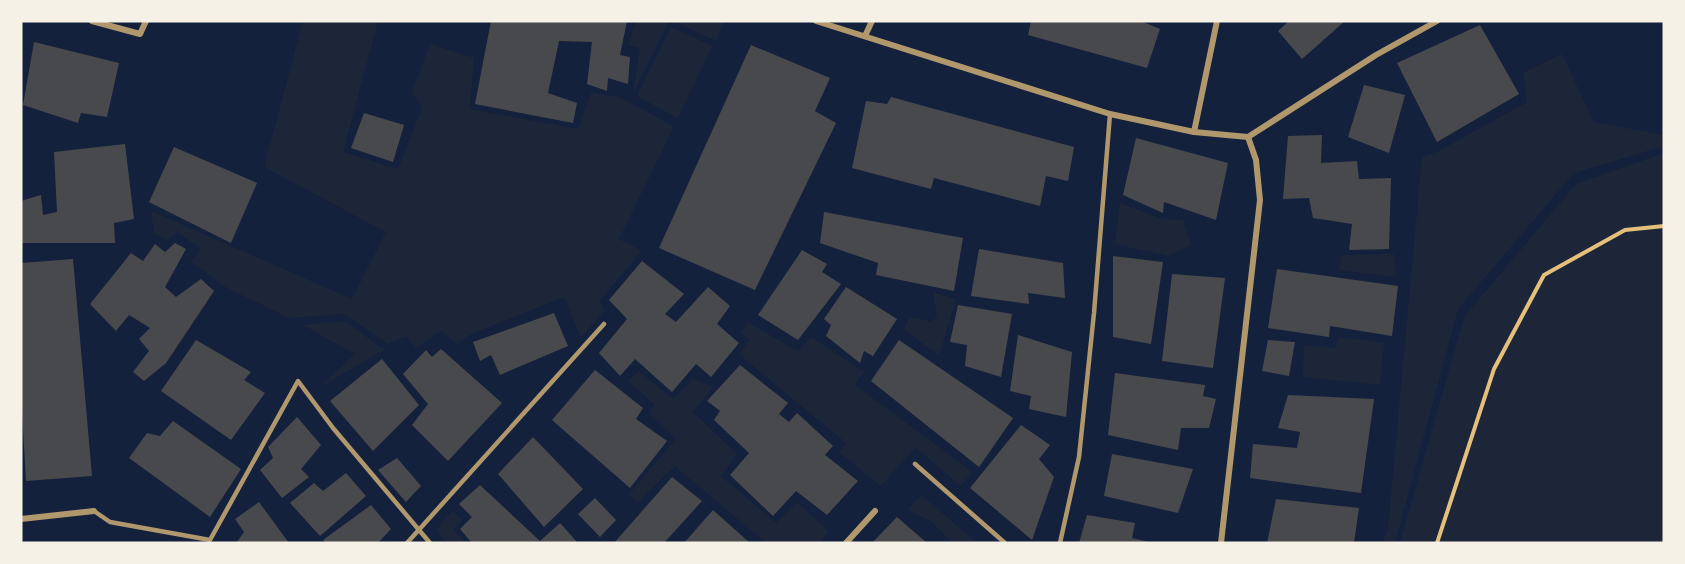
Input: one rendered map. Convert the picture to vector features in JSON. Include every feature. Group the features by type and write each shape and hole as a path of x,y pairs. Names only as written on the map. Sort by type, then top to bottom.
{"street":[{"path":"92,21 140,34 146,21"},
{"path":"816,21 1110,114 1194,132 1248,137 1376,54 1437,21"},
{"path":"865,36 872,21"},
{"path":"1194,132 1217,21"},
{"path":"1221,543 1260,200 1256,160 1248,137"},
{"path":"21,519 94,511"},
{"path":"846,543 875,511"}],"lane":[{"path":"1060,543 1079,457 1094,314 1110,114"},
{"path":"407,543 604,324"},
{"path":"94,511 110,522 210,540 298,381 333,428 430,543"},
{"path":"915,465 1005,543"}],"path":[{"path":"1437,543 1494,369 1544,275 1625,230 1664,226"}],"shaded area":[{"path":"303,21 378,21 343,152 398,169 422,108 412,92 430,44 474,58 470,109 578,129 591,93 620,97 674,127 619,239 642,251 599,301 605,310 581,337 564,297 471,334 457,344 441,331 416,348 406,336 388,344 344,314 289,318 227,288 191,262 201,249 177,232 167,241 154,233 151,211 352,299 386,232 264,167"},
{"path":"636,21 669,21 633,93 640,48 628,45"},
{"path":"673,21 724,21 716,41"},
{"path":"671,27 712,46 678,118 637,96"},
{"path":"1562,54 1594,122 1664,135 1664,146 1574,173 1458,309 1395,543 1382,543 1388,529 1422,157 1439,151 1527,102 1523,73"},
{"path":"1664,153 1664,543 1400,543 1464,317 1576,184"},
{"path":"1120,203 1162,219 1183,220 1191,245 1168,256 1115,244"},
{"path":"1394,254 1396,277 1340,270 1341,255"},
{"path":"933,292 956,299 939,356 904,329 910,317 932,322 937,316"},
{"path":"345,321 384,350 320,387 355,354 303,325"},
{"path":"749,323 798,351 811,337 864,372 855,385 972,472 961,486 915,447 881,486 839,452 846,443 739,354 749,340 741,332"},
{"path":"1339,337 1384,343 1380,385 1303,377 1304,345 1335,348"},
{"path":"639,371 673,399 693,379 713,387 693,412 737,454 721,476 776,523 797,502 829,532 820,543 766,543 675,466 638,502 629,494 676,439 650,413 654,404 628,381"},
{"path":"921,495 977,543 953,543 931,521 908,510"},
{"path":"453,510 462,520 454,530 466,543 447,543 436,530"}],"building":[{"path":"491,21 627,21 620,55 630,57 628,84 608,78 607,91 587,84 592,42 559,41 548,93 577,103 573,123 475,104"},
{"path":"1031,21 1141,21 1160,29 1147,68 1028,35"},
{"path":"1289,21 1345,21 1302,59 1278,31"},
{"path":"1480,25 1519,94 1437,142 1397,63"},
{"path":"34,42 119,63 107,117 81,113 78,123 23,105"},
{"path":"751,45 830,78 815,111 836,123 755,290 659,248"},
{"path":"1364,85 1405,95 1389,153 1348,137"},
{"path":"891,97 1074,147 1068,181 1046,176 1040,206 934,178 931,189 852,168 866,101 887,104"},
{"path":"364,113 404,125 393,162 351,148"},
{"path":"1322,135 1321,163 1357,161 1359,179 1391,178 1389,249 1349,250 1352,224 1313,218 1309,198 1283,199 1288,136"},
{"path":"1136,138 1228,163 1216,220 1164,202 1163,213 1123,195"},
{"path":"125,144 134,219 114,223 115,243 21,243 21,201 41,195 43,215 57,212 54,152"},
{"path":"174,147 257,183 231,243 149,202"},
{"path":"824,212 963,238 954,291 876,275 878,263 820,243"},
{"path":"175,243 186,249 165,287 176,297 201,279 214,291 166,363 144,381 133,372 149,351 139,339 150,328 129,315 116,331 90,304 131,253 143,261 155,244 165,252"},
{"path":"979,249 1063,263 1065,298 1028,293 1029,304 971,296"},
{"path":"802,250 827,264 822,272 841,284 798,340 758,315"},
{"path":"1113,256 1163,262 1151,344 1113,337"},
{"path":"73,259 92,476 26,481 21,394 21,263"},
{"path":"642,261 684,294 665,314 676,322 708,287 730,306 717,324 739,343 711,377 696,364 672,392 635,359 620,376 599,353 627,319 609,300"},
{"path":"1277,269 1398,286 1392,336 1330,326 1329,337 1268,328"},
{"path":"1172,274 1225,278 1213,368 1162,361"},
{"path":"846,287 897,319 873,356 864,351 860,363 826,336 831,325 824,319"},
{"path":"958,305 1012,314 1001,377 965,366 967,345 950,342"},
{"path":"554,313 568,346 500,375 491,355 480,361 473,342"},
{"path":"1018,335 1072,352 1066,417 1029,409 1031,396 1010,391"},
{"path":"196,340 251,372 244,380 265,393 231,440 161,391"},
{"path":"899,340 1013,418 979,467 871,381"},
{"path":"1268,340 1295,342 1289,376 1262,371"},
{"path":"441,349 502,403 448,461 412,425 428,404 403,374 426,350 432,357"},
{"path":"382,359 419,405 373,451 330,401"},
{"path":"740,365 788,403 779,414 789,422 797,413 833,446 825,455 858,481 827,515 796,491 773,516 730,475 749,453 714,420 720,411 707,401"},
{"path":"595,370 643,408 636,419 667,441 630,488 552,420"},
{"path":"1115,373 1205,385 1203,396 1216,399 1209,428 1181,428 1178,450 1108,435"},
{"path":"1288,395 1374,399 1361,493 1250,478 1253,444 1297,448 1300,432 1278,428"},
{"path":"297,417 321,445 301,469 309,477 282,498 260,470 273,458 268,447"},
{"path":"173,421 241,469 210,517 129,458 147,433 160,436"},
{"path":"1021,425 1050,445 1039,459 1054,477 1032,540 970,488"},
{"path":"533,437 583,489 544,527 498,474"},
{"path":"1112,454 1193,469 1178,513 1104,496"},
{"path":"397,458 421,486 406,502 378,470"},
{"path":"346,473 366,496 320,536 290,503 314,483 323,491"},
{"path":"672,477 702,501 664,543 614,543"},
{"path":"480,485 540,541 560,523 578,543 472,543 460,529 472,517 459,504"},
{"path":"595,498 616,520 600,537 578,514"},
{"path":"1276,499 1359,508 1354,543 1267,543"},
{"path":"259,502 289,543 236,543 244,532 235,519"},
{"path":"371,505 391,529 378,543 326,543 323,540"},
{"path":"713,510 750,543 684,543"},
{"path":"1087,515 1135,523 1132,538 1153,543 1079,543"},
{"path":"897,517 927,543 872,543"}]}
